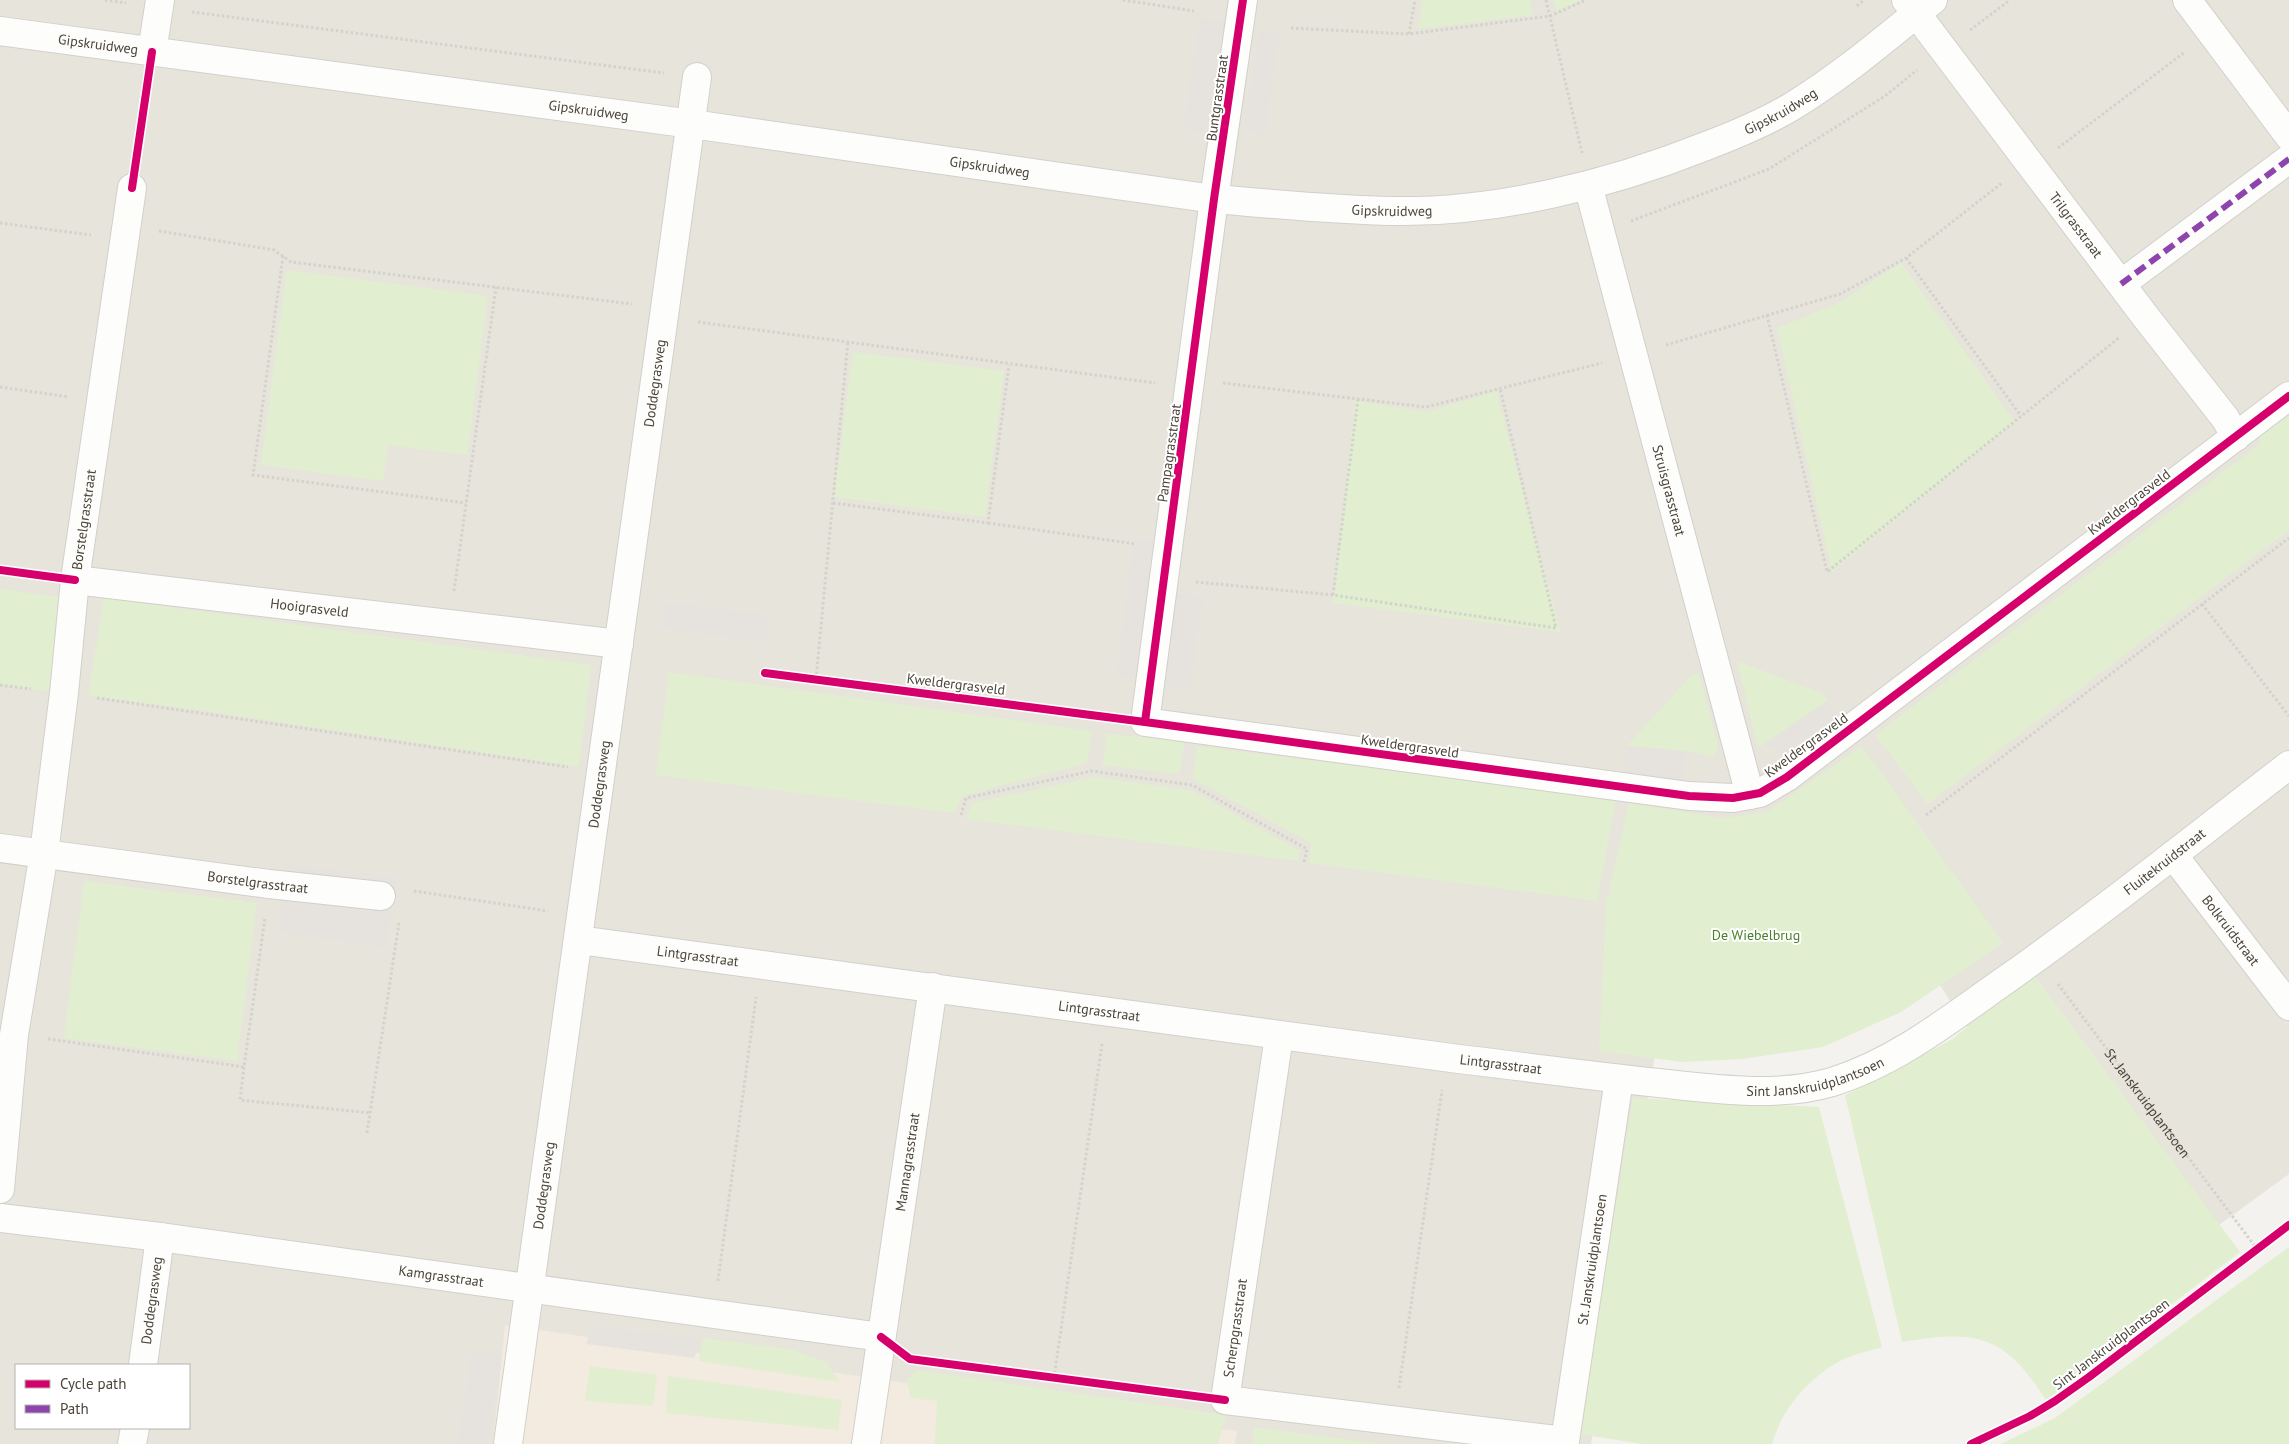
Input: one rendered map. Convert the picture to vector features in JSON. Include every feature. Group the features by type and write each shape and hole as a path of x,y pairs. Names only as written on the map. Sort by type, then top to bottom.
{"street":[{"name":"Buntgrasstraat","path":"1214,199 1243,0"},
{"path":"2187,0 2289,136"},
{"path":"152,52 159,4"},
{"name":"Gipskruidweg","path":"0,31 692,124 1214,199 1279,205 1394,211 1481,206 1588,185 1638,172 1738,134 1790,108 1850,66 1919,5"},
{"name":"Trilgrasstraat","path":"1919,5 2032,168 2225,418 2236,437"},
{"name":"Doddegrasweg","path":"508,1444 581,928 697,77"},
{"path":"2121,284 2289,159"},
{"name":"Struisgrasstraat","path":"1588,185 1750,795"},
{"name":"Borstelgrasstraat","path":"0,1189 14,1035 44,853 64,693 75,580 132,188"},
{"name":"Pampagrasstraat","path":"1146,711 1214,199"},
{"name":"Kweldergrasveld","path":"1146,711 1144,722 1689,796 1733,798 1760,793 1787,777 2289,396"},
{"name":"Hooigrasveld","path":"75,580 619,644"},
{"name":"Fluitekruidstraat","path":"2038,958 2289,765"},
{"name":"Borstelgrasstraat","path":"0,848 269,884 381,896"},
{"name":"Bolkruidstraat","path":"2173,855 2289,1006"},
{"name":"Lintgrasstraat","path":"581,928 760,964 1279,1036 1620,1079"},
{"name":"Sint Janskruidplantsoen","path":"1620,1079 1742,1091 1780,1090 1827,1084 1857,1073 1896,1054 2038,958"},
{"name":"Mannagrasstraat","path":"866,1444 933,987"},
{"name":"Scherpgrasstraat","path":"1279,1036 1225,1400 1565,1441"},
{"name":"St. Janskruidplantsoen","path":"1565,1441 1620,1079"},
{"name":"Kamgrasstraat","path":"0,1218 160,1237 881,1337"},
{"name":"Doddegrasweg","path":"143,1364 160,1237"},
{"path":"132,1444 134,1429"}],"path":[{"path":"105,0 159,4 697,77"},
{"path":"1123,0 1194,11"},
{"path":"1409,34 1415,0"},
{"path":"1546,0 1580,136 1588,185"},
{"path":"1291,28 1409,34 1550,16 1586,0"},
{"path":"1858,6 1864,0"},
{"path":"2032,168 2211,32"},
{"path":"0,223 125,232 274,250 291,262 496,287 1009,365 1190,388"},
{"path":"283,256 253,475 466,503"},
{"path":"1906,258 2021,416"},
{"path":"449,624 496,287"},
{"path":"1767,315 1828,572 2145,316"},
{"path":"825,680 811,678 834,503 848,341"},
{"path":"988,523 1009,365"},
{"path":"0,387 101,401"},
{"path":"1163,580 1333,595 1556,628 1500,388"},
{"path":"1333,595 1358,399"},
{"path":"834,503 1168,549"},
{"path":"1926,815 2289,538"},
{"path":"2202,604 2289,716"},
{"path":"0,685 601,772"},
{"path":"961,815 966,798 1092,771 1177,781 1192,784 1307,849 1304,862"},
{"path":"269,884 240,1100 370,1114"},
{"path":"381,896 404,890 581,928"},
{"path":"367,1133 400,919"},
{"path":"714,1313 760,964"},
{"path":"1054,1378 1106,1012"},
{"path":"14,1035 244,1067"},
{"path":"1394,1421 1447,1057"},
{"path":"2249,1255 2260,1247"},
{"path":"1045,1376 1064,1379"}],"shaded area":[{"path":"0,0 2289,0 2289,1174 2138,1284 1837,830 1689,848 1591,1444 0,1444"},
{"path":"1200,18 1225,22 1212,133 1183,129"},
{"path":"1259,30 1280,34 1265,135 1243,132"},
{"path":"1133,539 1155,542 1136,679 1116,677"},
{"path":"1172,593 1204,595 1191,690 1159,686"},
{"path":"664,602 770,615 767,635 764,643 661,628"},
{"path":"1827,701 1844,718 1788,760 1767,743"},
{"path":"1627,746 1687,751 1682,781 1624,777"},
{"path":"286,864 397,877 386,948 278,932"},
{"path":"505,1325 1237,1431 1235,1444 493,1444"},
{"path":"593,1326 703,1338 694,1358 586,1344"},
{"path":"472,1351 501,1354 488,1444 457,1444"}],"green space":[{"path":"1423,0 1530,0 1533,15 1418,29"},
{"path":"1553,0 1581,0 1557,11"},
{"path":"1901,263 2015,422 1832,572 1777,328 1839,303"},
{"path":"287,270 488,296 467,455 388,445 383,481 261,465"},
{"path":"853,352 1004,371 985,517 834,497"},
{"path":"1496,391 1561,632 1333,603 1355,401 1427,412"},
{"path":"2289,414 2289,530 1928,804 1875,735 2260,444 2259,437"},
{"path":"0,589 66,598 54,692 0,685"},
{"path":"104,598 591,665 579,767 206,711 88,696"},
{"path":"1737,661 1824,694 1832,706 1827,701 1758,748"},
{"path":"669,672 1092,731 1087,763 963,796 954,813 656,775"},
{"path":"1699,673 1718,745 1714,757 1687,751 1627,746 1691,675"},
{"path":"1107,734 1185,741 1179,774 1102,765"},
{"path":"1197,746 1616,799 1597,901 1309,863 1311,843 1193,779"},
{"name":"De Wiebelbrug","path":"1862,746 2003,943 1901,1012 1823,1047 1742,1059 1682,1062 1599,1051 1606,905 1629,803 1722,818 1767,812"},
{"path":"1096,777 1193,791 1300,851 1298,861 966,819 972,803"},
{"path":"84,881 257,903 237,1061 64,1038"},
{"path":"2031,971 2240,1252 2046,1400 2031,1378 2016,1361 2001,1349 1986,1341 1969,1337 1950,1337 1902,1342 1845,1095 1953,1039"},
{"path":"1633,1098 1819,1107 1882,1347 1847,1358 1819,1375 1798,1395 1782,1419 1772,1444 1643,1444 1579,1434"},
{"path":"2289,1247 2289,1444 2001,1444 2055,1418"},
{"path":"703,1338 790,1349 826,1362 840,1382 699,1361"},
{"path":"590,1366 657,1375 653,1406 585,1401"},
{"path":"917,1370 1226,1415 1218,1444 935,1444 937,1401 911,1398 907,1381"},
{"path":"668,1376 842,1400 838,1430 666,1413"},
{"path":"1254,1427 1382,1444 1252,1444"}],"marked path":[{"path":"2121,284 2289,159"}],"cycle path":[{"path":"1243,0 1214,199 1145,722 1689,796 1733,798 1760,793 1787,777 2289,396"},
{"path":"132,188 152,52"},
{"path":"0,570 75,580"},
{"path":"765,673 1145,722"},
{"path":"1971,1444 2030,1416 2055,1401 2289,1225"},
{"path":"881,1337 910,1359 1225,1400"}]}
